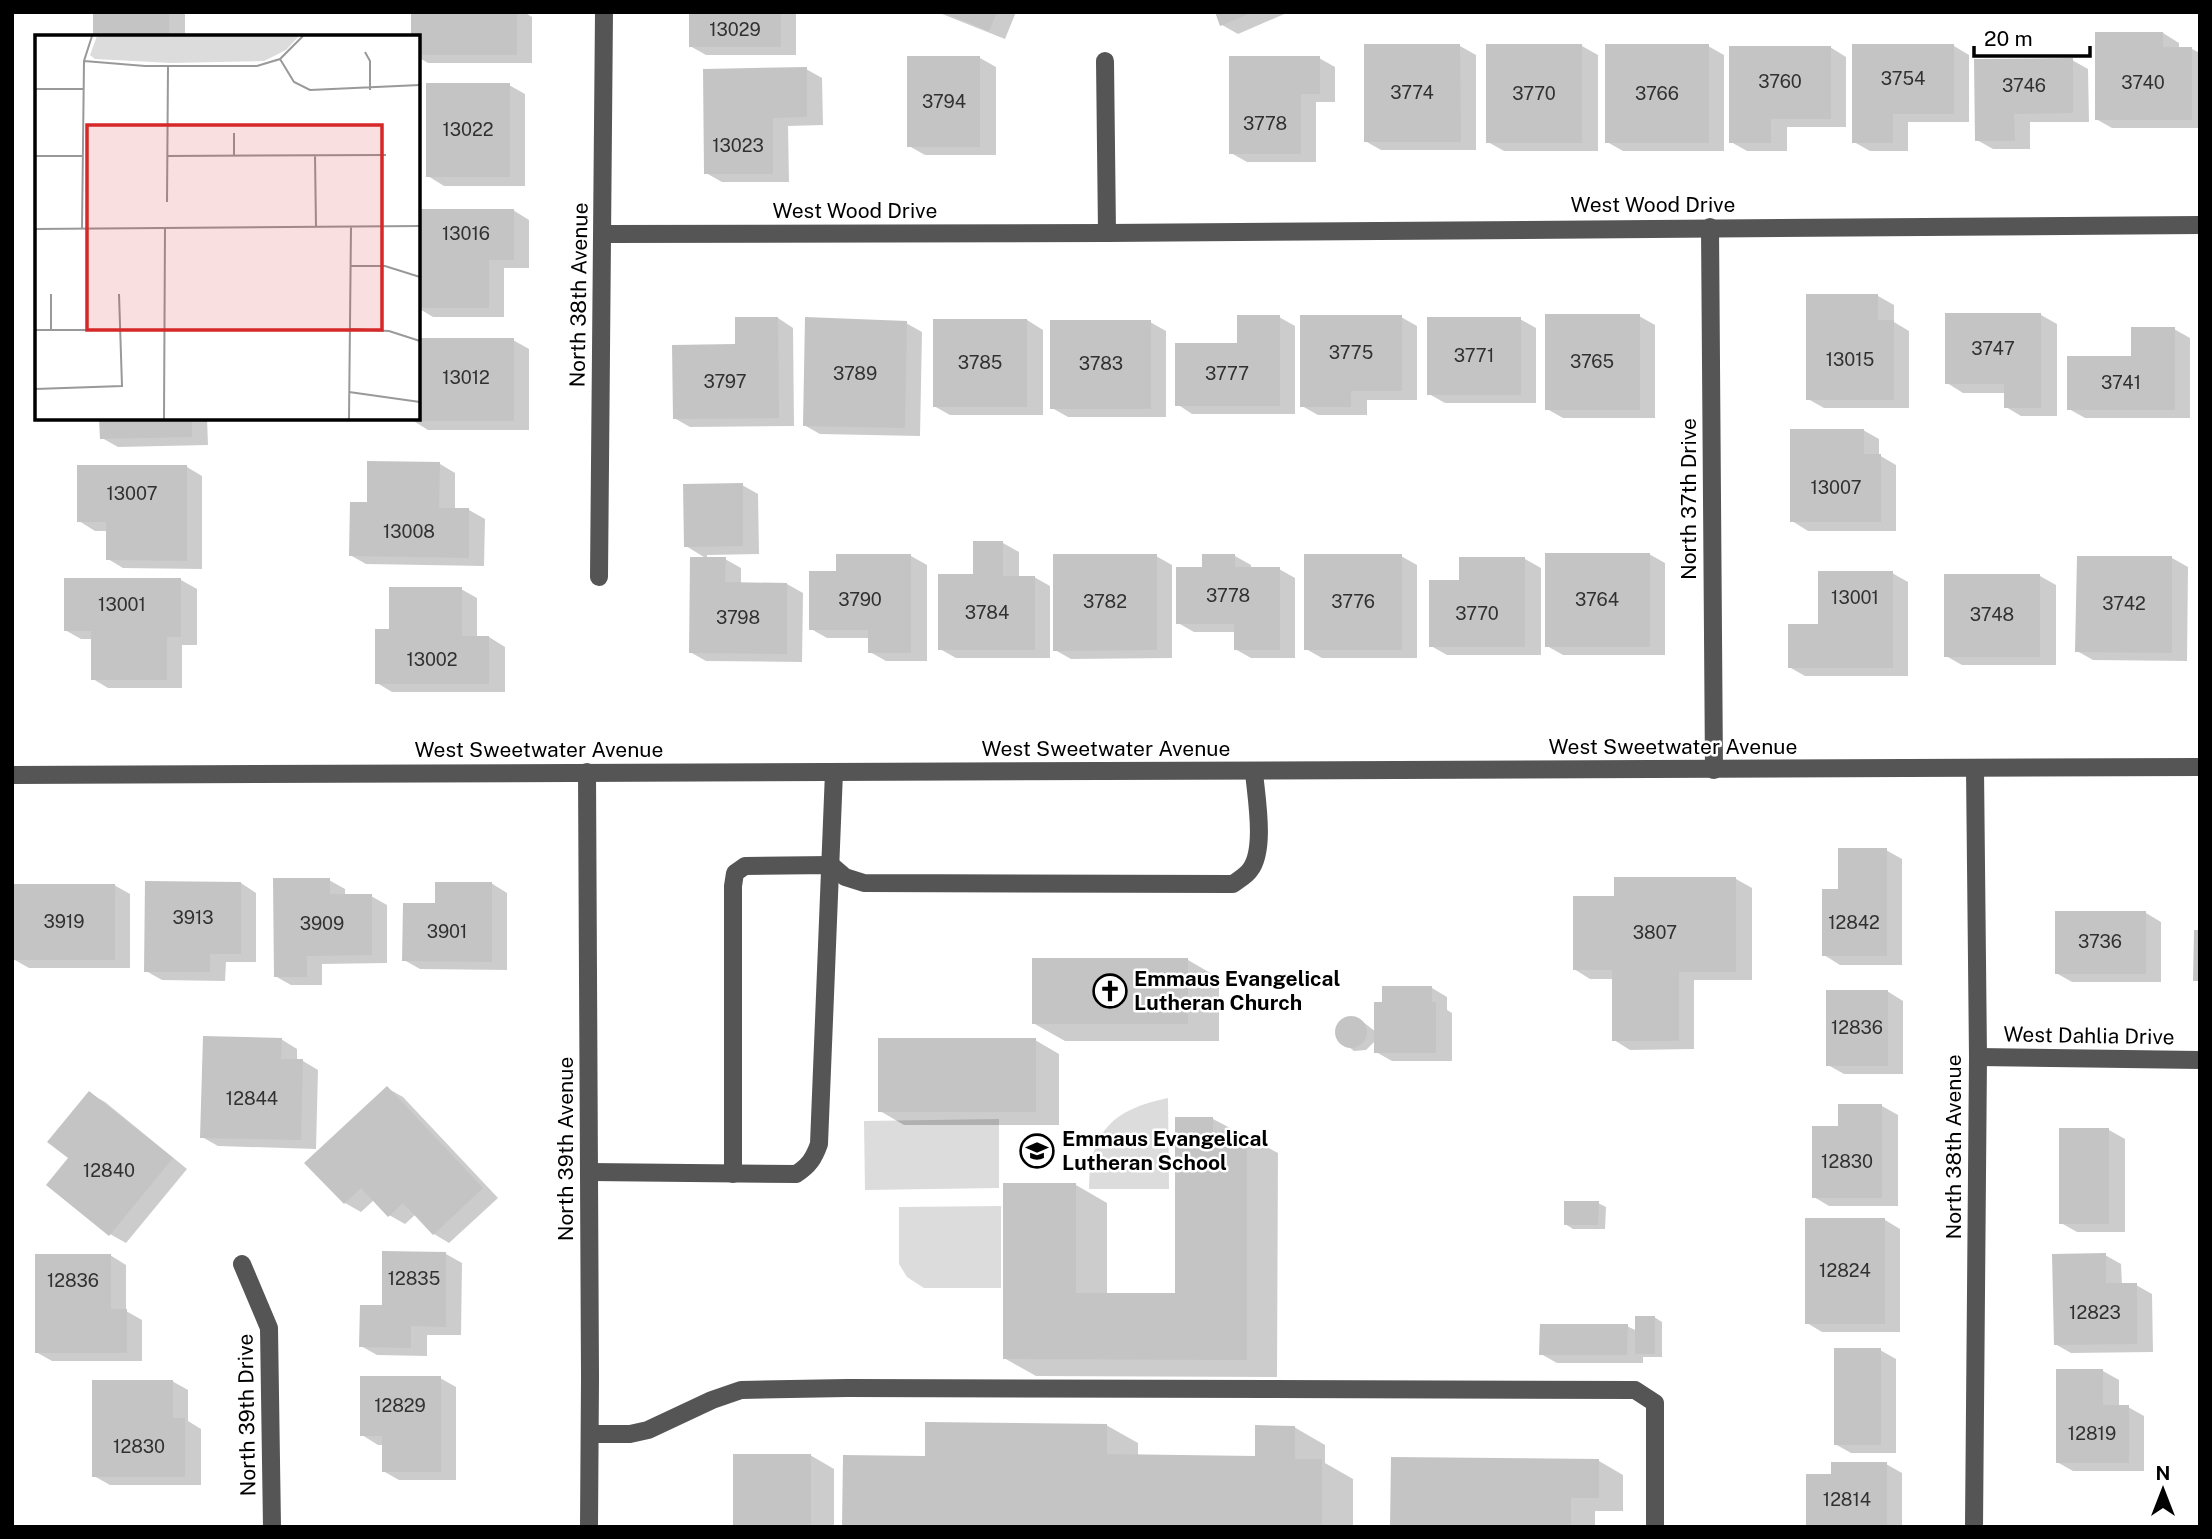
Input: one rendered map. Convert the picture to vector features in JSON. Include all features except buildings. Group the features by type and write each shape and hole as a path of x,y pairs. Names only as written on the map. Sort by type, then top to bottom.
{"street":[{"name":"North 38th Avenue","path":"599,578 604,12"},
{"path":"1105,61 1107,233"},
{"name":"West Wood Drive","path":"603,234 2200,225"},
{"name":"North 37th Drive","path":"1710,227 1714,770"},
{"name":"West Sweetwater Avenue","path":"12,775 2200,767"},
{"name":"North 38th Avenue","path":"1974,1527 1978,1057 1975,769"},
{"name":"North 39th Avenue","path":"587,772 589,1527"},
{"path":"589,1172 796,1174 808,1167 819,1144 834,772"},
{"path":"733,1174 735,873 745,866 831,865 845,877 864,883 1233,884 1250,870 1257,855 1254,772"},
{"name":"West Dahlia Drive","path":"1978,1057 2200,1060"},
{"name":"North 39th Drive","path":"242,1265 270,1328 272,1527"},
{"path":"590,1434 630,1434 648,1430 712,1400 741,1390 1635,1390 1655,1403 1655,1527"}],"shaded area":[{"path":"1168,1098 1169,1189 1089,1189 1094,1152 1108,1126 1133,1109"},
{"path":"999,1119 999,1188 865,1190 864,1121"},
{"path":"1001,1206 1001,1288 924,1288 907,1277 899,1264 899,1207"}],"place":[{"name":"Emmaus Evangelical Lutheran Church","path":"1110,991"},
{"name":"Emmaus Evangelical Lutheran School","path":"1037,1151"}]}
